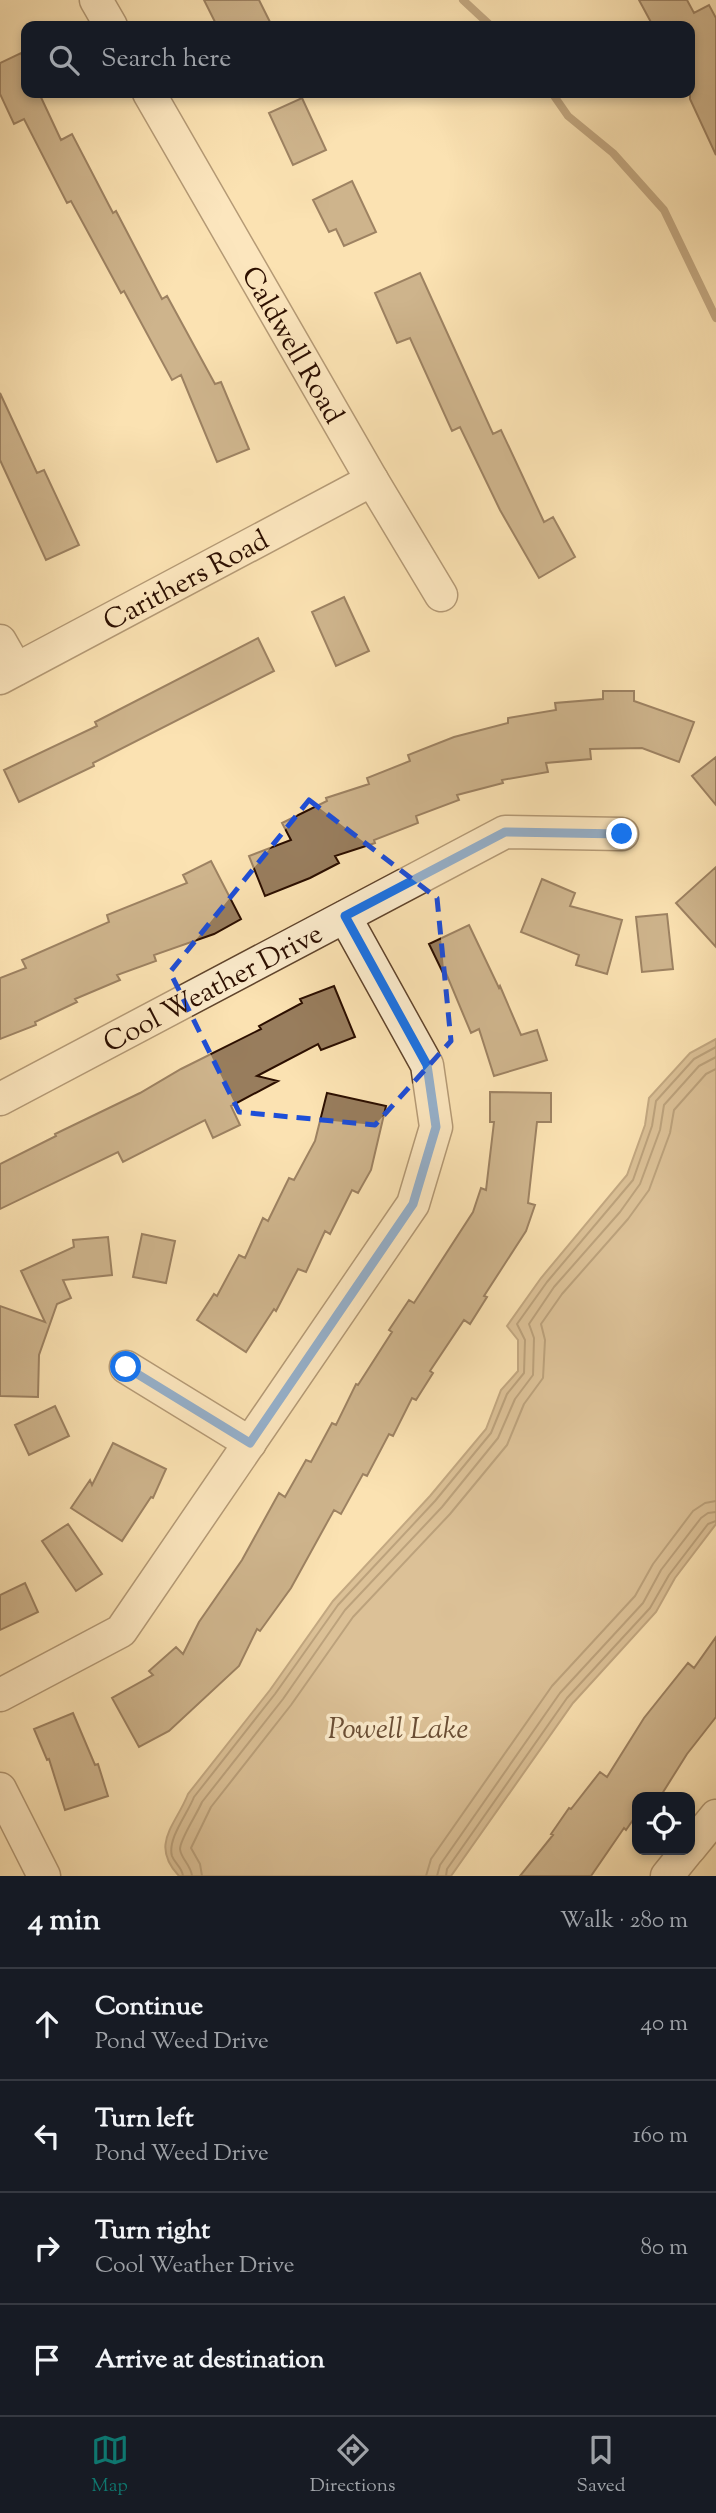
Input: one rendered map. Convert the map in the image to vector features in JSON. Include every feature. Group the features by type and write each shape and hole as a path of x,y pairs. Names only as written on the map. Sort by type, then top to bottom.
{"street":[{"path":"96,0 108,21"},
{"name":"Caldwell Road","path":"152,98 441,595"},
{"name":"Carithers Road","path":"8,673 372,480"},
{"path":"0,641 8,673"},
{"name":"Cool Weather Drive","path":"0,1099 505,832 622,834"},
{"path":"0,1695 121,1631 413,1204 436,1127 427,1065 345,916"},
{"path":"126,1367 250,1443"},
{"path":"0,1789 44,1876"},
{"path":"695,1842 716,1816"},
{"path":"667,1876 684,1855"}],"highlighted area":[{"path":"309,800 437,898 451,1041 375,1125 239,1112 170,972"}],"water":[{"name":"Powell Lake","path":"716,1039 716,1524 675,1578 656,1612 573,1703 451,1876 179,1876 170,1865 166,1844 172,1825 188,1794 270,1690 333,1601 430,1496 486,1429 501,1390 518,1371 518,1340 507,1326 541,1278 627,1175 645,1125 649,1098 690,1053"}],"building":[{"path":"204,0 259,0 270,21 214,21"},
{"path":"639,0 687,0 694,13 709,5 716,18 716,155 690,99 695,98 695,21 650,21"},
{"path":"21,53 21,98 41,98 61,140 72,134 162,299 167,296 215,384 221,382 249,449 217,462 181,375 172,380 71,201 67,203 24,119 14,124 0,94 0,63"},
{"path":"302,98 326,150 293,165 269,113"},
{"path":"352,181 376,232 344,246 336,229 329,232 313,200"},
{"path":"420,273 493,434 501,430 544,522 553,517 575,557 539,578 500,510 460,427 452,431 410,338 397,343 375,293"},
{"path":"0,393 37,473 44,470 79,545 46,560 0,460"},
{"path":"344,597 369,651 336,666 312,612"},
{"path":"258,638 274,671 93,763 94,766 19,802 4,770 97,726 95,722"},
{"path":"603,691 634,691 634,701 694,722 679,762 642,748 590,749 591,759 546,763 548,772 502,780 503,783 457,795 459,800 416,816 418,823 374,840 375,843 335,856 339,863 265,896 249,856 291,840 282,823 327,801 326,798 369,784 367,778 410,761 408,755 454,737 508,723 508,718 556,710 555,703 603,699"},
{"path":"716,757 716,805 692,776"},
{"path":"211,861 241,919 214,934 154,955 156,961 117,975 120,980 75,999 77,1002 35,1022 36,1025 0,1039 0,978 26,968 22,960 109,922 107,915 187,883 183,875"},
{"path":"716,867 716,947 676,903"},
{"path":"542,879 575,893 570,906 622,920 607,974 576,965 579,955 521,932"},
{"path":"667,914 673,969 642,972 636,917"},
{"path":"469,925 521,1035 537,1030 547,1060 494,1076 479,1029 471,1033 446,973 444,975 429,944"},
{"path":"334,986 355,1037 321,1050 318,1044 257,1076 278,1081 231,1106 240,1125 213,1138 205,1120 123,1162 118,1152 0,1209 0,1164 261,1029 259,1026 302,1003 300,999"},
{"path":"490,1092 551,1093 551,1122 537,1122 528,1203 535,1205 526,1231 484,1296 487,1297 470,1324 464,1320 430,1371 433,1373 416,1400 412,1398 393,1436 389,1434 367,1476 363,1474 341,1514 334,1510 291,1588 260,1631 257,1629 239,1666 169,1731 139,1747 112,1698 153,1675 149,1671 176,1647 183,1654 199,1622 242,1560 279,1493 285,1497 306,1460 311,1462 332,1423 336,1425 356,1384 358,1385 392,1332 389,1330 409,1300 414,1303 473,1212 481,1188 486,1190 494,1122 490,1122"},
{"path":"327,1093 386,1106 371,1170 358,1193 352,1190 330,1234 325,1231 306,1272 298,1269 276,1311 274,1309 246,1352 197,1320 214,1294 217,1296 239,1255 245,1258 263,1218 268,1221 289,1178 294,1180 315,1141"},
{"path":"142,1234 175,1241 166,1283 133,1277"},
{"path":"108,1237 112,1275 63,1280 71,1298 57,1304 39,1355 38,1397 0,1396 0,1306 45,1322 21,1271 74,1247 73,1240"},
{"path":"55,1406 69,1436 29,1455 15,1425"},
{"path":"113,1443 166,1469 153,1498 151,1497 122,1541 71,1508 90,1480 92,1485"},
{"path":"68,1524 102,1574 76,1591 42,1541"},
{"path":"25,1583 38,1612 0,1630 0,1595"},
{"path":"716,1637 716,1717 687,1754 663,1792 632,1792 632,1821 626,1830 624,1828 591,1876 520,1876 553,1835 551,1834 569,1808 571,1809 600,1772 607,1777 644,1718 688,1663 694,1668"},
{"path":"73,1713 95,1765 98,1764 108,1796 65,1810 49,1759 47,1760 34,1729"}],"waterway":[{"path":"463,0 486,21"},
{"path":"555,98 568,116 613,153 664,210 716,318"}],"route":[{"path":"126,1367 250,1443 413,1204 436,1127 427,1065 345,916 505,832 622,834"}]}
